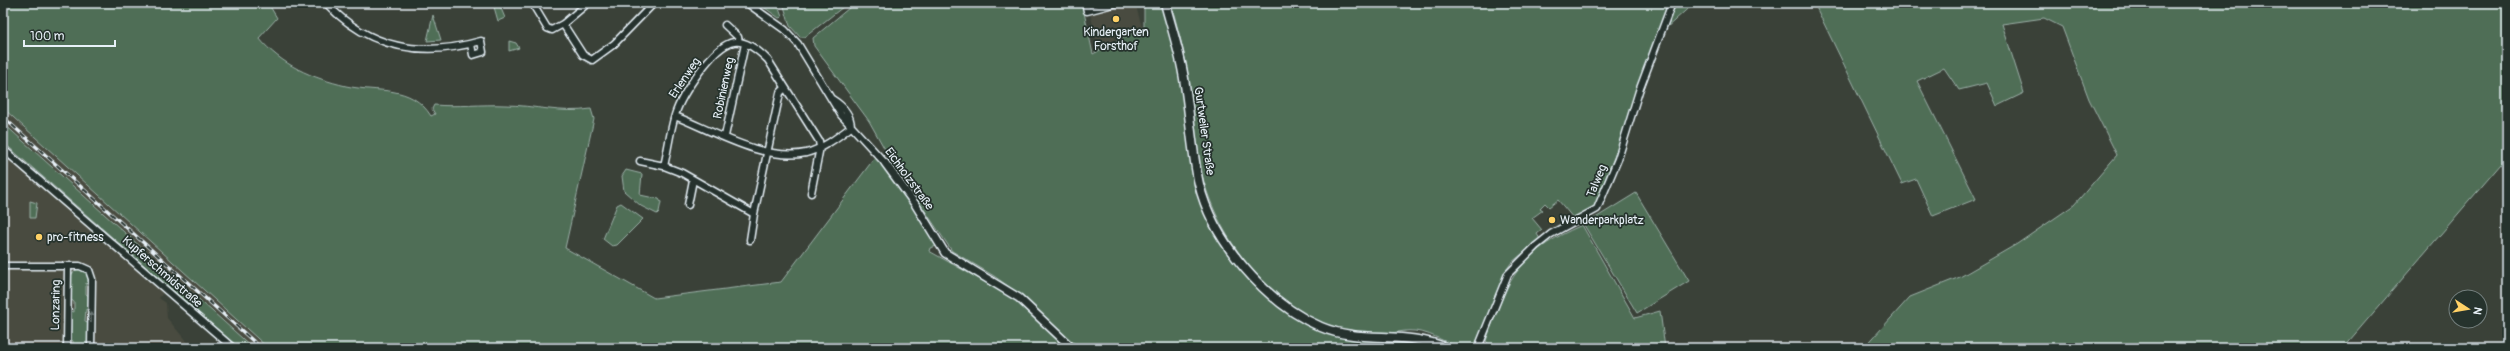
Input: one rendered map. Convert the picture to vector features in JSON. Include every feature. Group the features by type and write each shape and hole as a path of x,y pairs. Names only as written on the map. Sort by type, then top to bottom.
{"main road":[{"name":"Gurtweiler Straße","path":"1165,3 1183,73 1193,153 1200,186 1209,212 1242,265 1262,287 1282,304 1321,327 1342,334 1414,339 1446,348"}],"street":[{"path":"326,3 338,16 363,33 385,43 423,50 471,44"},
{"path":"532,3 547,28 552,30 563,24 588,3"},
{"path":"563,24 583,55 592,60 614,44 654,3"},
{"path":"747,3 785,30 798,44 830,98 846,110 851,118 852,127"},
{"path":"1085,3 1087,11 1117,3"},
{"name":"Talweg","path":"1478,348 1508,274 1536,246 1551,234 1597,209 1618,159 1639,91 1672,3"},
{"path":"725,25 738,36 742,43 768,60 810,124 820,147 811,193"},
{"name":"Erlenweg","path":"664,166 675,116 682,97 699,73 721,49 732,42 742,43"},
{"name":"Robinienweg","path":"726,136 742,43"},
{"path":"750,240 754,214 780,93 785,88"},
{"name":"Robinienweg","path":"675,116 767,153 788,155 807,152 820,147 852,127"},
{"name":"Eichholzstraße","path":"852,127 885,163 915,204 945,253 1019,298 1072,348"},
{"name":"Kupferschmidstraße","path":"3,149 233,348"},
{"path":"640,161 664,166 693,180 754,214"},
{"path":"688,205 693,180"},
{"path":"3,266 68,267"},
{"name":"Lonzaring","path":"67,348 68,267 80,266 89,270 92,287 91,348"}],"shaded area":[{"name":"Kindergarten Forsthof","path":"1128,3 1135,3 1142,27 1114,36 1115,41 1098,50 1090,12"},
{"path":"3,108 203,286 268,348 253,348 3,123"},
{"path":"3,153 164,292 159,298 166,303 167,318 192,348 3,348"}],"green space":[{"path":"3,3 268,3 277,18 259,38 277,56 287,63 309,74 333,83 404,94 423,106 431,116 435,114 432,109 434,105 516,105 559,110 591,109 594,119 565,248 654,298 781,282 876,156 914,209 937,246 930,248 929,251 1017,300 1067,348 268,348 3,108"},
{"path":"758,3 777,3 782,17 779,18"},
{"path":"783,3 848,3 805,37 800,37 790,26"},
{"path":"855,3 1082,3 1093,54 1144,27 1144,3 1162,3 1181,74 1197,188 1205,214 1223,244 1240,267 1320,330 1437,348 1078,348 1022,296 994,276 952,251 892,162 869,121 814,46 813,38"},
{"path":"1171,3 1694,3 1665,29 1621,152 1617,150 1594,207 1574,219 1558,200 1549,207 1545,203 1540,208 1543,210 1532,218 1542,230 1537,234 1540,239 1511,263 1505,272 1479,340 1472,348 1456,346 1423,332 1360,332 1342,329 1323,323 1304,314 1279,296 1257,275 1244,260 1222,227 1207,191 1201,172 1195,142 1186,65"},
{"path":"1814,3 2507,3 2507,157 2343,348 1864,348 1910,297 1960,277 2017,244 2074,205 2117,155 2089,99 2062,27 2044,18 2002,24 2024,93 1997,106 1987,83 1959,90 1944,68 1917,81 1976,199 1933,216 1916,179 1902,184"},
{"path":"500,6 505,18 498,21 494,7"},
{"path":"433,15 441,40 427,41"},
{"path":"509,41 516,43 519,48 509,51"},
{"path":"3,123 253,348 239,348 3,142"},
{"path":"626,170 642,174 640,195 659,199 661,202 659,212 657,214 641,206 624,191 622,176"},
{"path":"1636,193 1689,281 1637,313 1584,225"},
{"path":"30,201 37,203 35,218 30,218"},
{"path":"621,203 643,219 617,245 612,246 603,239 617,205"},
{"path":"1582,225 1635,318 1660,311 1665,348 1493,348 1486,341 1501,300 1518,270 1529,257 1543,246 1560,235"},
{"path":"78,269 88,274 90,286 86,283 86,294 90,297 90,312 86,309 85,321 90,323 89,348 73,348 73,341 69,338 69,310 74,312 74,302 69,298 70,282 72,274"}],"railway":[{"path":"3,117 261,348"}],"place":[{"name":"Kindergarten Forsthof","path":"1116,19"},
{"name":"Wanderparkplatz","path":"1552,220"},
{"name":"pro-fitness","path":"39,237"}]}
